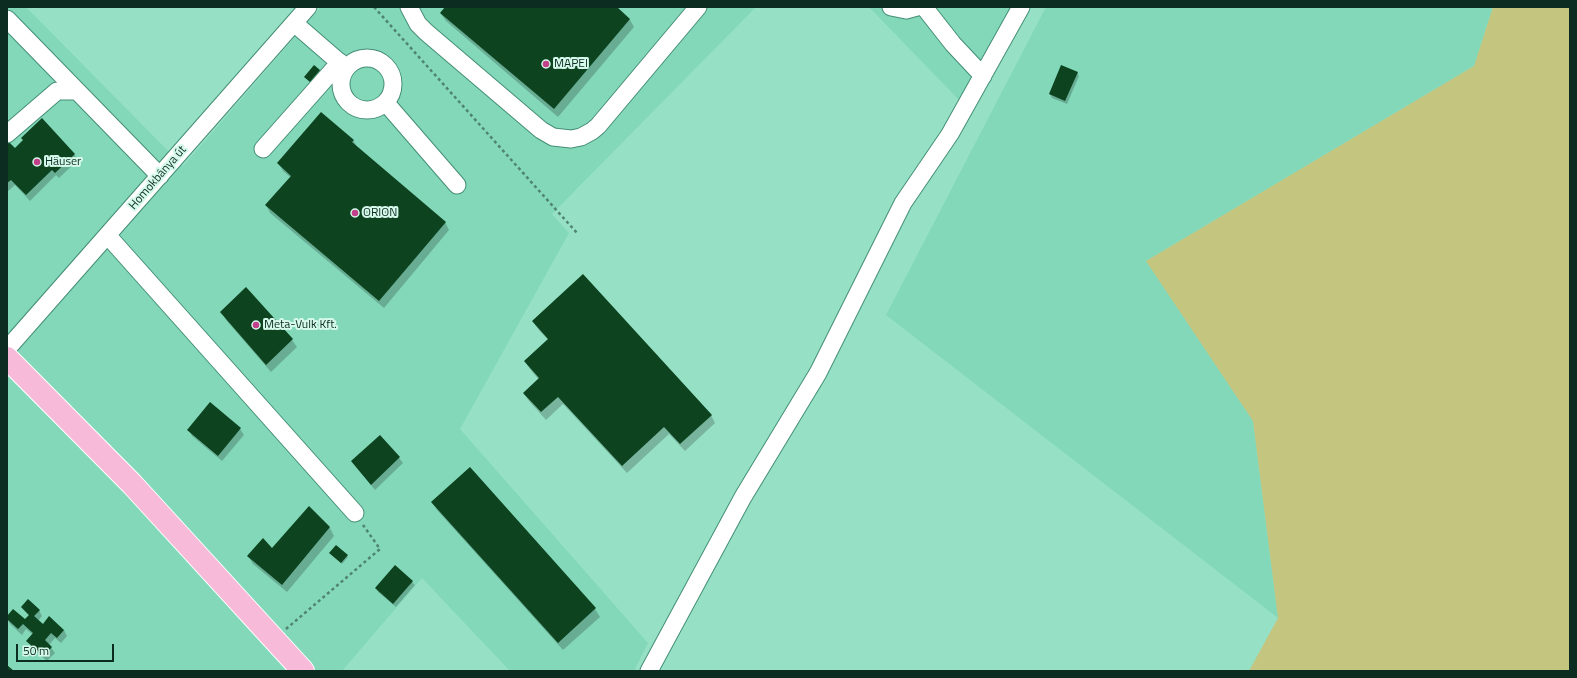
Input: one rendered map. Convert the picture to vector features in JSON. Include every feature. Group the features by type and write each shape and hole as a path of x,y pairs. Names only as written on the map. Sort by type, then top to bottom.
{"main road":[{"path":"7,358 132,484 303,671"}],"street":[{"name":"Homokbánya út","path":"7,349 308,7"},
{"path":"412,9 418,24 426,32 541,130 553,137 571,139 581,138 598,126 698,7"},
{"path":"891,7 906,10 917,7"},
{"path":"924,7 953,44 982,76"},
{"path":"649,671 743,497 818,373 903,203 950,134 1021,7"},
{"path":"7,19 160,176"},
{"path":"294,22 343,65"},
{"path":"263,148 343,65 363,58 376,59 383,63 389,69 393,85 392,93 386,102 375,109 366,111 351,105 345,99 340,84 343,65"},
{"path":"7,134 57,90 77,91"},
{"path":"386,102 458,185"},
{"path":"108,236 355,513"}],"path":[{"path":"374,7 576,233"},
{"path":"275,640 289,625 380,549 355,513"}],"shaded area":[{"path":"7,7 26,7 183,166 321,7 756,7 552,214 569,233 460,429 648,643 634,671 510,671 422,578 342,671 7,671"},
{"path":"869,7 1016,7 961,102"},
{"path":"1046,7 1493,7 1474,66 1146,261 1253,421 1278,618 886,315"},
{"path":"1493,7 1570,7 1570,671 1249,671 1278,618 1253,421 1146,261 1474,66"}],"building":[{"name":"MAPEI","path":"445,7 617,7 630,19 554,109 440,13"},
{"path":"314,65 320,70 310,82 304,77"},
{"path":"1061,65 1078,72 1065,101 1049,94"},
{"name":"ORION","path":"321,112 354,140 352,142 446,222 379,301 265,205 291,176 277,163"},
{"name":"Häuser","path":"42,118 75,154 55,173 52,170 26,195 11,180 7,183 7,142 8,141 15,148 23,140 21,138"},
{"path":"583,274 712,415 680,444 664,427 622,466 558,397 541,412 523,393 539,378 524,361 548,339 532,321"},
{"name":"Meta-Vulk Kft.","path":"246,287 293,339 266,365 220,312"},
{"path":"210,402 241,428 218,456 187,430"},
{"path":"380,435 400,457 371,485 351,461"},
{"path":"470,467 596,608 558,643 431,502"},
{"path":"309,506 330,527 282,585 247,556 263,538 272,548"},
{"path":"336,545 348,555 341,563 329,553"},
{"path":"395,565 413,581 393,604 375,588"},
{"path":"28,599 40,610 34,616 43,624 49,616 64,630 57,638 51,633 45,640 52,647 44,656 26,641 33,633 23,624 18,629 7,619 7,616 13,609 25,619 29,615 21,607"},
{"path":"7,665 14,671 7,671"}],"place":[{"name":"MAPEI","path":"546,64"},
{"name":"Häuser","path":"37,162"},
{"name":"ORION","path":"355,213"},
{"name":"Meta-Vulk Kft.","path":"256,325"}]}
